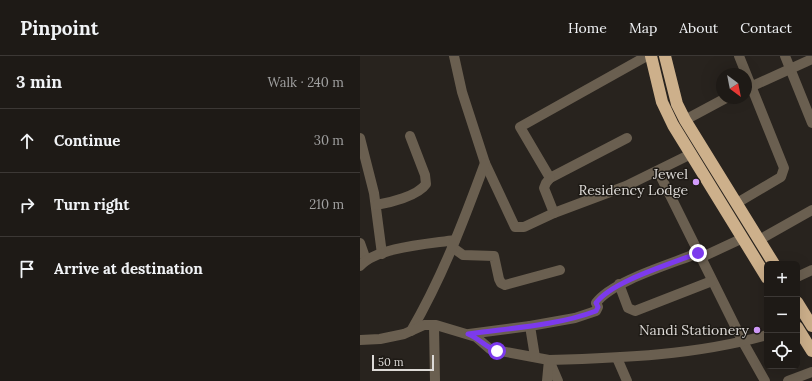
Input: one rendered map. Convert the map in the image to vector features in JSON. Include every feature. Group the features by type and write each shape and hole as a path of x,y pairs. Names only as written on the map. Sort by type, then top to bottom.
{"highway":[{"path":"651,56 662,102 673,125 764,273"},
{"path":"665,56 677,104 685,120 772,261"},
{"path":"800,307 812,326"},
{"path":"799,333 812,351"}],"street":[{"path":"454,56 462,92 485,162 515,226 524,227 554,213 626,186 691,154"},
{"path":"550,178 520,126 647,56"},
{"path":"739,56 743,68"},
{"path":"785,56 812,123"},
{"path":"752,87 812,59"},
{"path":"737,203 768,185 784,172 784,168 752,95"},
{"path":"685,120 716,103"},
{"path":"376,205 391,203 415,192 426,184 425,175 410,136"},
{"path":"360,138 376,205 382,254"},
{"path":"554,213 544,188 546,182 550,178 627,138"},
{"path":"411,331 421,314 453,244 485,162"},
{"path":"658,171 743,342 766,381"},
{"path":"759,240 812,210"},
{"path":"468,334 530,326 575,318 596,311 598,307 596,303 599,299 619,284 699,256 743,238"},
{"path":"360,243 363,263 382,254 453,244"},
{"path":"453,244 463,255 494,256 499,279 503,285 560,270"},
{"path":"800,276 812,270"},
{"path":"619,284 628,308 635,311 712,281"},
{"path":"360,340 380,339 411,331 424,325 434,325 476,337 490,349 549,360 617,358 743,342 764,337"},
{"path":"434,325 435,381"},
{"path":"530,326 535,357"},
{"path":"617,358 627,381"},
{"path":"547,381 549,360"},
{"path":"549,360 558,381"},
{"path":"788,381 812,372"}],"place":[{"name":"Jewel Residency Lodge","path":"696,182"},
{"name":"Nandi Stationery","path":"757,330"}],"route":[{"path":"497,351 490,349 476,337 468,334 530,326 575,318 596,311 598,307 596,303 614,286 698,253"}]}
